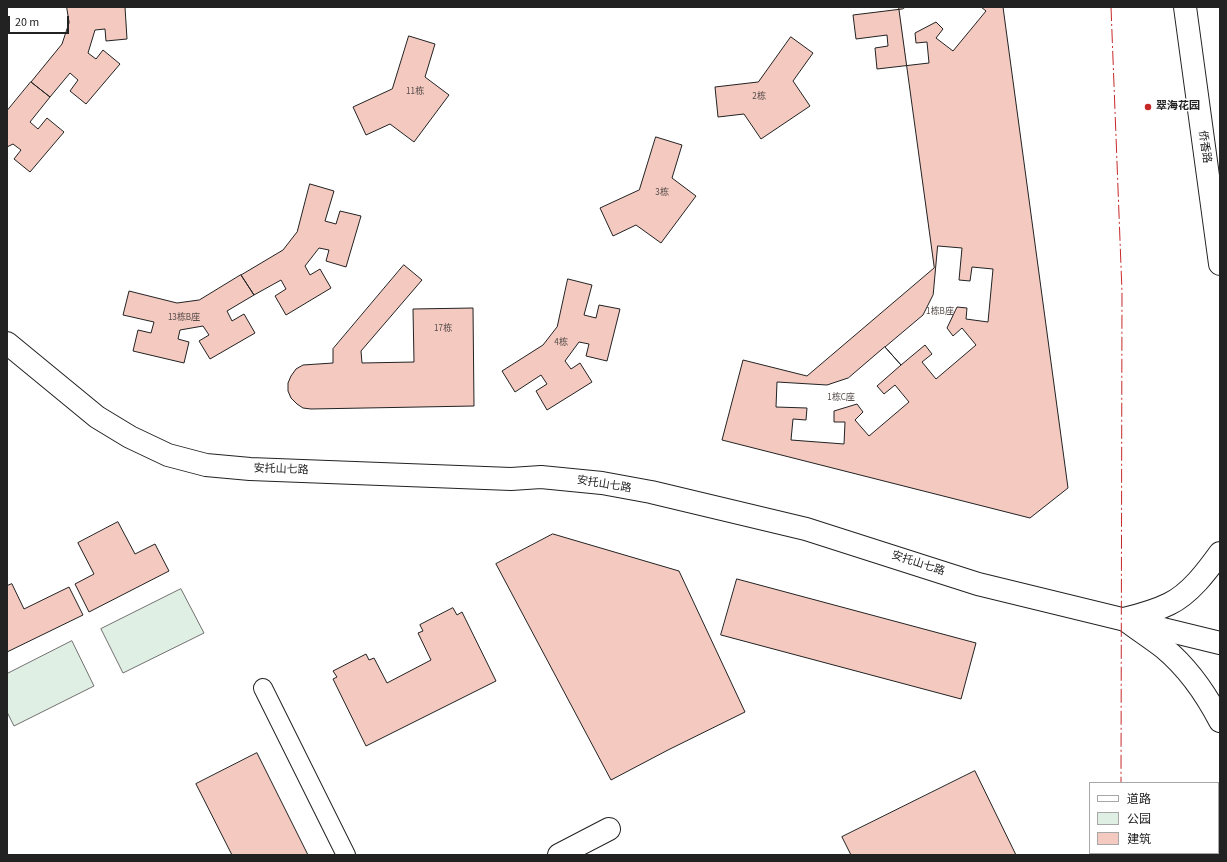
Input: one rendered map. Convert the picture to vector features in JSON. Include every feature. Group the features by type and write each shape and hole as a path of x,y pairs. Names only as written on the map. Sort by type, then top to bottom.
{"street":[{"name":"侨香路","path":"1185,7 1220,264"},
{"name":"安托山七路","path":"7,343 97,417 130,437 168,455 206,465 250,469 510,479 542,477 602,483 651,492 806,529 978,584 1220,643"},
{"path":"1124,619 1150,612 1170,604 1192,587 1220,553"},
{"path":"1124,619 1164,649 1188,671 1203,692 1220,721"},
{"path":"263,688 346,855"},
{"path":"559,855 609,830"}],"green space":[{"path":"181,589 204,633 123,673 101,629"},
{"path":"72,641 94,686 14,726 7,712 7,674"}],"building":[{"path":"67,7 125,7 127,39 106,41 105,29 95,30 88,53 96,59 103,50 120,64 86,104 70,91 78,80 70,73 50,97 31,82 62,44 69,23"},
{"path":"899,7 1003,7 1068,488 1030,518 722,440 743,360 807,376 934,268"},
{"path":"906,7 981,7 986,11 953,51 936,38 943,29 936,22 915,33 916,43 927,42 929,63 877,69 875,48 888,46 887,35 856,39 853,15 902,9"},
{"path":"409,36 435,44 425,77 449,95 414,142 390,124 366,135 353,107 392,89"},
{"path":"791,37 813,53 793,81 810,106 761,139 744,114 718,117 715,87 758,82"},
{"path":"31,82 50,97 30,122 38,129 47,118 64,132 30,172 14,159 21,150 13,144 7,147 7,111"},
{"path":"656,137 682,145 672,178 696,196 661,243 636,225 613,236 600,208 639,190"},
{"path":"310,184 334,191 325,221 336,224 340,211 361,216 346,267 326,261 329,250 319,248 305,266 310,275 320,269 331,288 286,315 275,296 286,289 281,280 254,295 241,275 283,250 297,232"},
{"path":"938,246 962,248 959,280 970,281 972,267 993,269 988,322 966,319 967,308 957,307 947,328 953,336 962,328 976,345 936,379 922,362 932,354 925,345 901,365 885,347 923,315 933,295"},
{"path":"404,265 422,280 361,351 362,363 414,362 413,309 473,308 474,406 311,409 303,408 297,404 291,398 288,391 288,383 296,369 303,365 333,363 333,349"},
{"path":"241,275 254,295 227,311 232,321 244,314 255,333 210,359 199,341 209,335 203,326 180,330 178,339 189,342 184,363 133,351 138,330 151,333 154,322 123,315 129,291 177,303 199,300"},
{"path":"568,279 592,285 584,315 596,318 599,305 620,309 607,361 586,356 589,344 579,342 565,361 571,369 580,363 592,382 547,410 536,391 547,384 541,375 515,392 502,371 543,345 557,327"},
{"path":"885,347 901,365 877,386 884,394 895,385 909,402 869,436 855,420 863,412 857,404 834,411 834,422 845,422 844,444 791,440 793,419 806,420 807,408 776,407 777,382 827,385 848,378"},
{"path":"118,522 135,554 155,544 169,571 89,612 75,584 94,574 78,543"},
{"path":"553,534 679,571 745,712 611,780 496,564"},
{"path":"737,579 976,643 961,699 721,635"},
{"path":"12,584 24,609 69,587 83,615 7,652 7,586"},
{"path":"453,608 457,615 462,612 496,681 366,746 333,679 337,677 333,671 366,654 369,660 374,658 387,683 431,660 418,633 423,631 420,625"},
{"path":"257,753 308,855 232,855 196,784"},
{"path":"975,771 1016,855 851,855 842,837"}],"power":[{"path":"1111,7 1122,292 1121,782"}],"place":[{"name":"翠海花园","path":"1148,107"}]}
